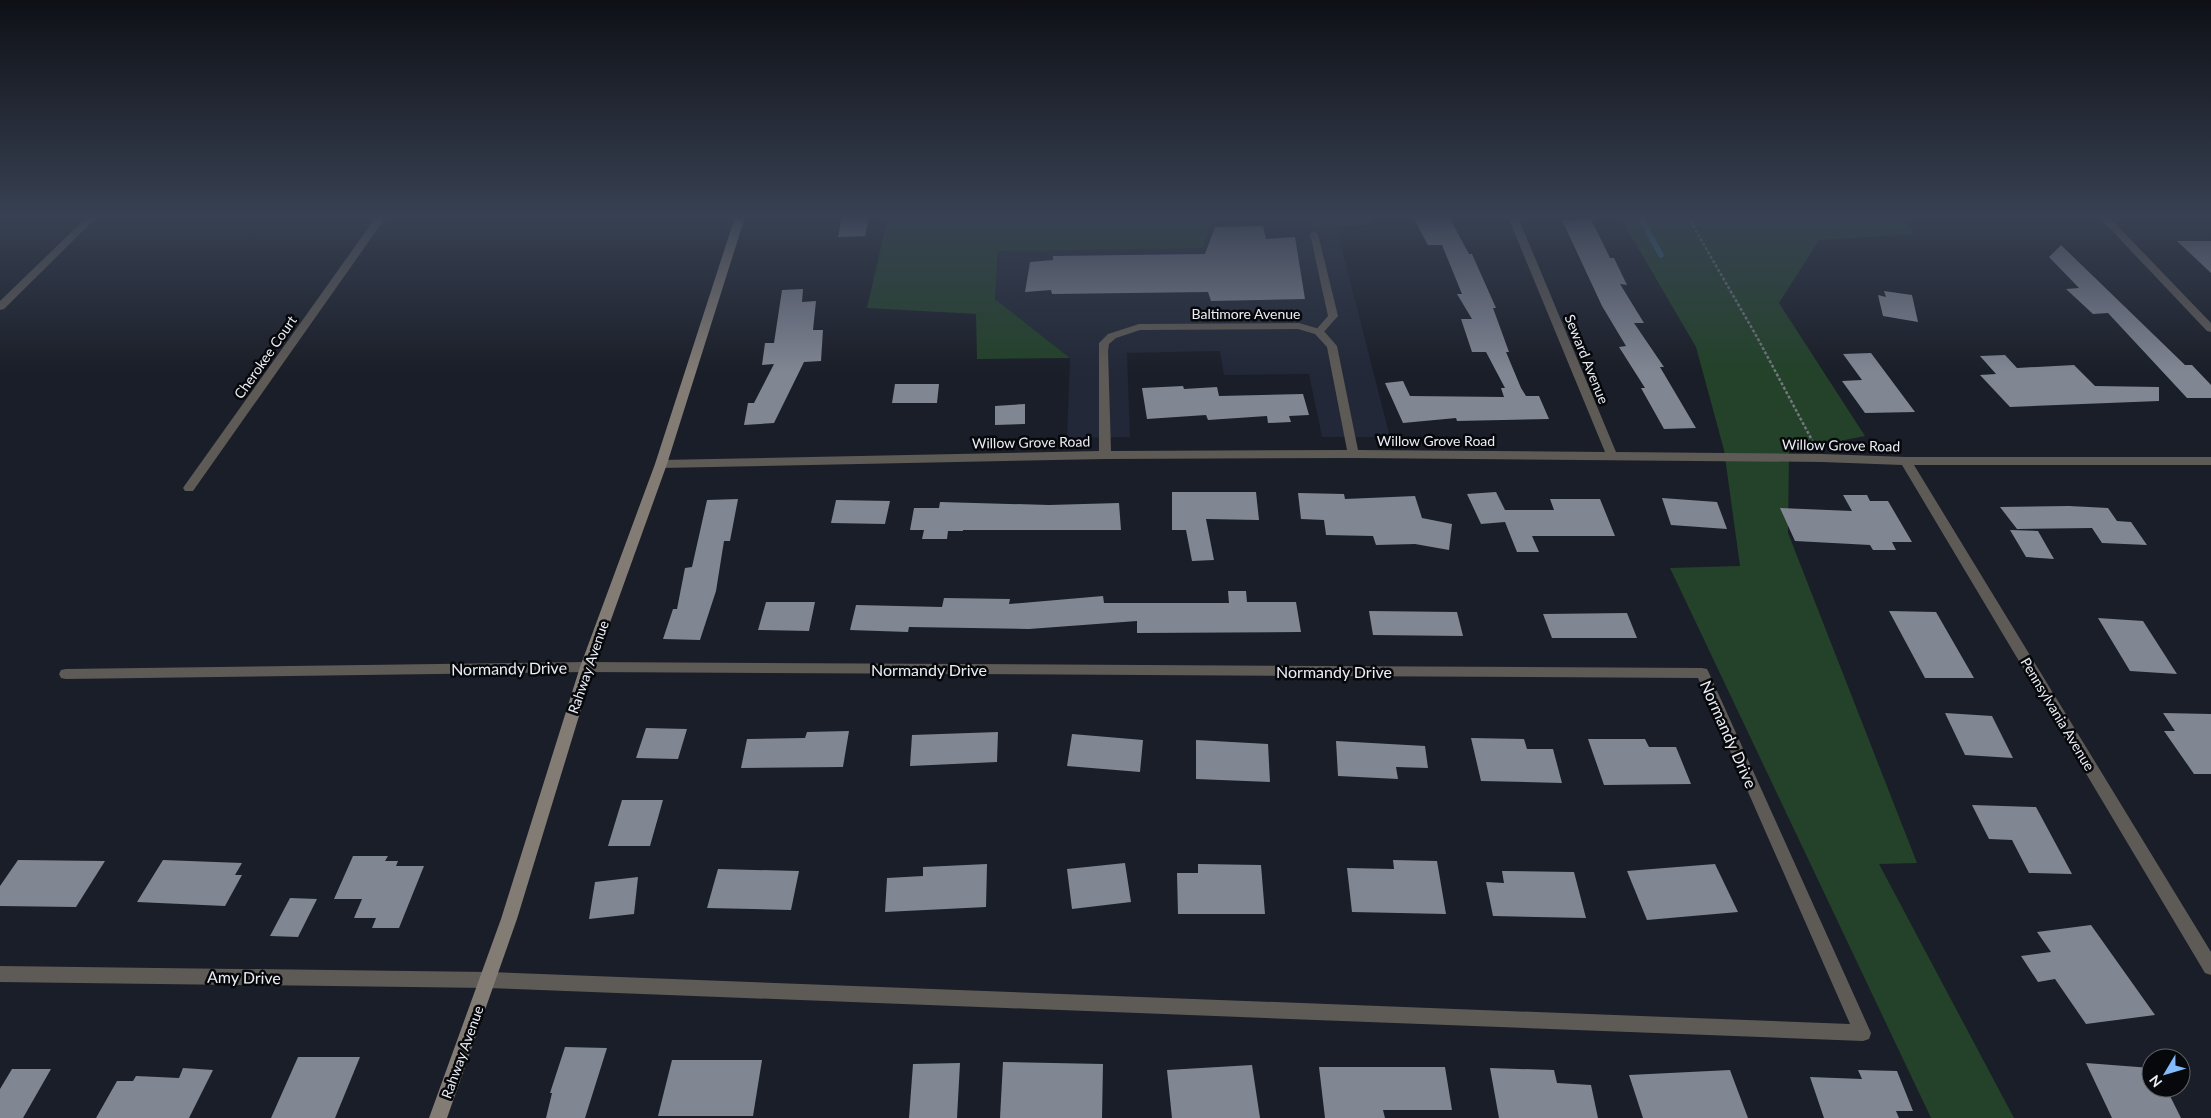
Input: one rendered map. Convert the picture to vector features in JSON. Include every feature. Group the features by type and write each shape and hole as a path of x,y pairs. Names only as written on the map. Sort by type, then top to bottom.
{"street":[{"path":"0,307 39,269"},
{"name":"Cherokee Court","path":"189,488 344,269"},
{"name":"Rahway Avenue","path":"438,1118 509,919 587,667 661,464 723,269"},
{"name":"Seward Avenue","path":"1535,269 1612,456"},
{"path":"2154,269 2211,329"},
{"name":"Baltimore Avenue","path":"1104,455 1102,371 1104,343 1112,336 1139,328 1299,326 1319,332"},
{"path":"1319,332 1332,346 1353,454"},
{"name":"Willow Grove Road","path":"661,464 1104,455 1353,454 1822,458 1906,461 2211,461"},
{"name":"Pennsylvania Avenue","path":"1906,461 2211,967"},
{"name":"Normandy Drive","path":"66,674 587,667 1702,673 1863,1033 488,980"},
{"name":"Amy Drive","path":"0,974 488,980"}],"lane":[{"path":"1319,332 1333,316 1322,269"}],"path":[{"path":"1718,269 1822,458"}],"shaded area":[{"path":"998,269 1347,269 1390,437 1322,437 1309,374 1224,375 1220,351 1127,353 1130,437 1067,438 1070,358 995,299"}],"green space":[{"path":"876,269 997,269 995,299 1070,358 977,359 976,314 867,308"},
{"path":"1651,269 1800,269 1779,303 1865,436 1789,451 1788,533 1917,863 1879,864 2014,1118 1931,1118 1670,568 1740,566 1724,450 1696,347"}],"building":[{"path":"1029,269 1300,269 1305,299 1211,301 1208,292 1052,294 1051,290 1025,292"},
{"path":"1452,269 1479,269 1496,308 1493,308 1509,352 1506,352 1521,388 1526,396 1539,396 1549,419 1457,421 1456,418 1403,423 1385,383 1403,381 1410,396 1504,397 1501,388 1505,388 1486,352 1472,352 1461,319 1472,319 1457,294 1462,294"},
{"path":"1585,269 1619,269 1627,285 1620,284 1644,323 1634,323 1664,367 1660,367 1696,428 1664,429 1641,388 1645,388 1619,347 1626,346 1602,306"},
{"path":"2061,269 2086,269 2185,365 2192,365 2211,385 2211,398 2187,398 2108,313 2093,314 2066,289 2079,288"},
{"path":"803,289 802,302 816,301 813,330 823,330 821,361 804,362 774,423 744,425 748,403 754,403 774,364 762,365 765,343 774,343 782,290"},
{"path":"1884,291 1912,295 1918,322 1883,316 1878,295 1886,297"},
{"path":"1871,353 1915,412 1865,413 1842,381 1862,380 1843,354"},
{"path":"2005,355 2017,368 2074,365 2095,386 2159,387 2159,401 2010,407 1980,375 1996,374 1980,356"},
{"path":"895,384 939,384 937,403 892,403"},
{"path":"1183,386 1184,389 1217,387 1219,396 1303,394 1309,415 1289,416 1291,422 1268,423 1267,416 1208,420 1206,415 1147,419 1142,388"},
{"path":"1025,404 1025,424 995,425 995,406"},
{"path":"1172,492 1256,492 1259,520 1206,519 1214,560 1192,561 1186,530 1172,530"},
{"path":"1496,492 1505,510 1554,510 1550,499 1600,499 1615,536 1532,536 1539,552 1517,552 1505,522 1481,524 1467,494"},
{"path":"1298,493 1344,494 1345,499 1415,496 1422,518 1452,524 1449,550 1415,544 1376,545 1373,536 1326,535 1324,520 1301,519"},
{"path":"1843,495 1867,495 1870,501 1888,501 1912,542 1892,542 1896,550 1873,550 1870,545 1795,541 1780,508 1852,511"},
{"path":"1662,498 1717,502 1727,529 1671,525"},
{"path":"738,499 730,541 724,541 716,591 700,640 663,639 673,609 677,609 685,568 692,567 707,500"},
{"path":"836,500 890,501 885,524 831,523"},
{"path":"940,502 1049,505 1119,503 1121,530 963,530 948,531 947,539 922,539 924,530 910,530 914,508 939,508"},
{"path":"2069,506 2108,508 2117,521 2131,522 2147,545 2102,543 2092,528 2017,529 2000,507"},
{"path":"2010,530 2038,531 2054,559 2026,557"},
{"path":"1228,591 1246,591 1247,602 1296,602 1301,632 1137,633 1137,621 1029,629 909,627 908,632 850,630 856,605 942,607 944,598 1010,599 1009,604 1103,596 1104,603 1229,603"},
{"path":"766,602 815,602 809,631 758,630"},
{"path":"1369,611 1457,612 1463,636 1373,635"},
{"path":"1889,611 1936,612 1974,678 1925,678"},
{"path":"1627,613 1637,638 1552,638 1543,614"},
{"path":"2098,618 2143,621 2177,674 2130,671"},
{"path":"1945,713 1992,716 2013,758 1965,755"},
{"path":"2163,713 2211,714 2211,774 2194,774 2164,731 2175,731"},
{"path":"646,728 687,729 678,759 636,758"},
{"path":"849,731 843,767 741,768 747,739 805,738 807,732"},
{"path":"998,732 997,762 910,766 912,735"},
{"path":"1072,734 1143,740 1140,772 1067,766"},
{"path":"1471,738 1524,739 1527,749 1553,749 1562,783 1481,781"},
{"path":"1588,739 1645,739 1649,747 1676,747 1691,784 1604,785"},
{"path":"1196,740 1268,744 1270,782 1196,779"},
{"path":"1336,741 1425,746 1428,768 1396,767 1398,779 1338,776"},
{"path":"622,800 663,800 650,846 608,846"},
{"path":"1972,805 2036,807 2072,874 2029,873 2012,840 1989,839"},
{"path":"353,856 388,856 385,861 398,861 396,866 424,866 399,928 372,928 376,918 354,918 362,899 334,899"},
{"path":"18,860 105,861 76,907 0,906 0,886"},
{"path":"163,860 242,863 235,875 242,875 225,906 137,902"},
{"path":"1393,860 1437,861 1446,914 1352,912 1347,868 1394,869"},
{"path":"1125,863 1131,902 1072,909 1067,869"},
{"path":"987,864 986,907 885,912 887,878 923,876 923,867"},
{"path":"1198,864 1261,865 1265,914 1178,914 1177,873 1198,873"},
{"path":"1715,864 1738,912 1647,920 1627,871"},
{"path":"718,869 799,871 791,910 707,908"},
{"path":"1502,871 1574,872 1586,918 1493,916 1486,882 1504,883"},
{"path":"638,877 634,914 589,919 595,882"},
{"path":"290,898 317,899 298,937 270,936"},
{"path":"2091,925 2155,1015 2086,1024 2055,979 2038,982 2021,956 2051,952 2037,932"},
{"path":"565,1047 607,1048 585,1118 546,1118 552,1093 550,1093"},
{"path":"298,1057 360,1057 335,1118 271,1118"},
{"path":"672,1060 762,1060 753,1116 658,1116"},
{"path":"1003,1062 1103,1064 1102,1118 1000,1118"},
{"path":"960,1063 957,1118 909,1118 913,1064"},
{"path":"2086,1063 2141,1067 2141,1098 2171,1098 2181,1118 2112,1118"},
{"path":"1252,1065 1260,1118 1172,1118 1167,1070"},
{"path":"1319,1067 1445,1067 1452,1110 1383,1110 1385,1118 1325,1118"},
{"path":"183,1068 213,1070 189,1118 96,1118 117,1081 133,1081 136,1076 179,1078"},
{"path":"1490,1068 1554,1070 1557,1083 1591,1085 1598,1118 1499,1118"},
{"path":"12,1069 51,1069 23,1118 0,1118 0,1089"},
{"path":"1730,1070 1748,1118 1643,1118 1629,1075"},
{"path":"1858,1070 1897,1071 1913,1111 1896,1111 1899,1118 1824,1118 1810,1077 1862,1079"}]}
